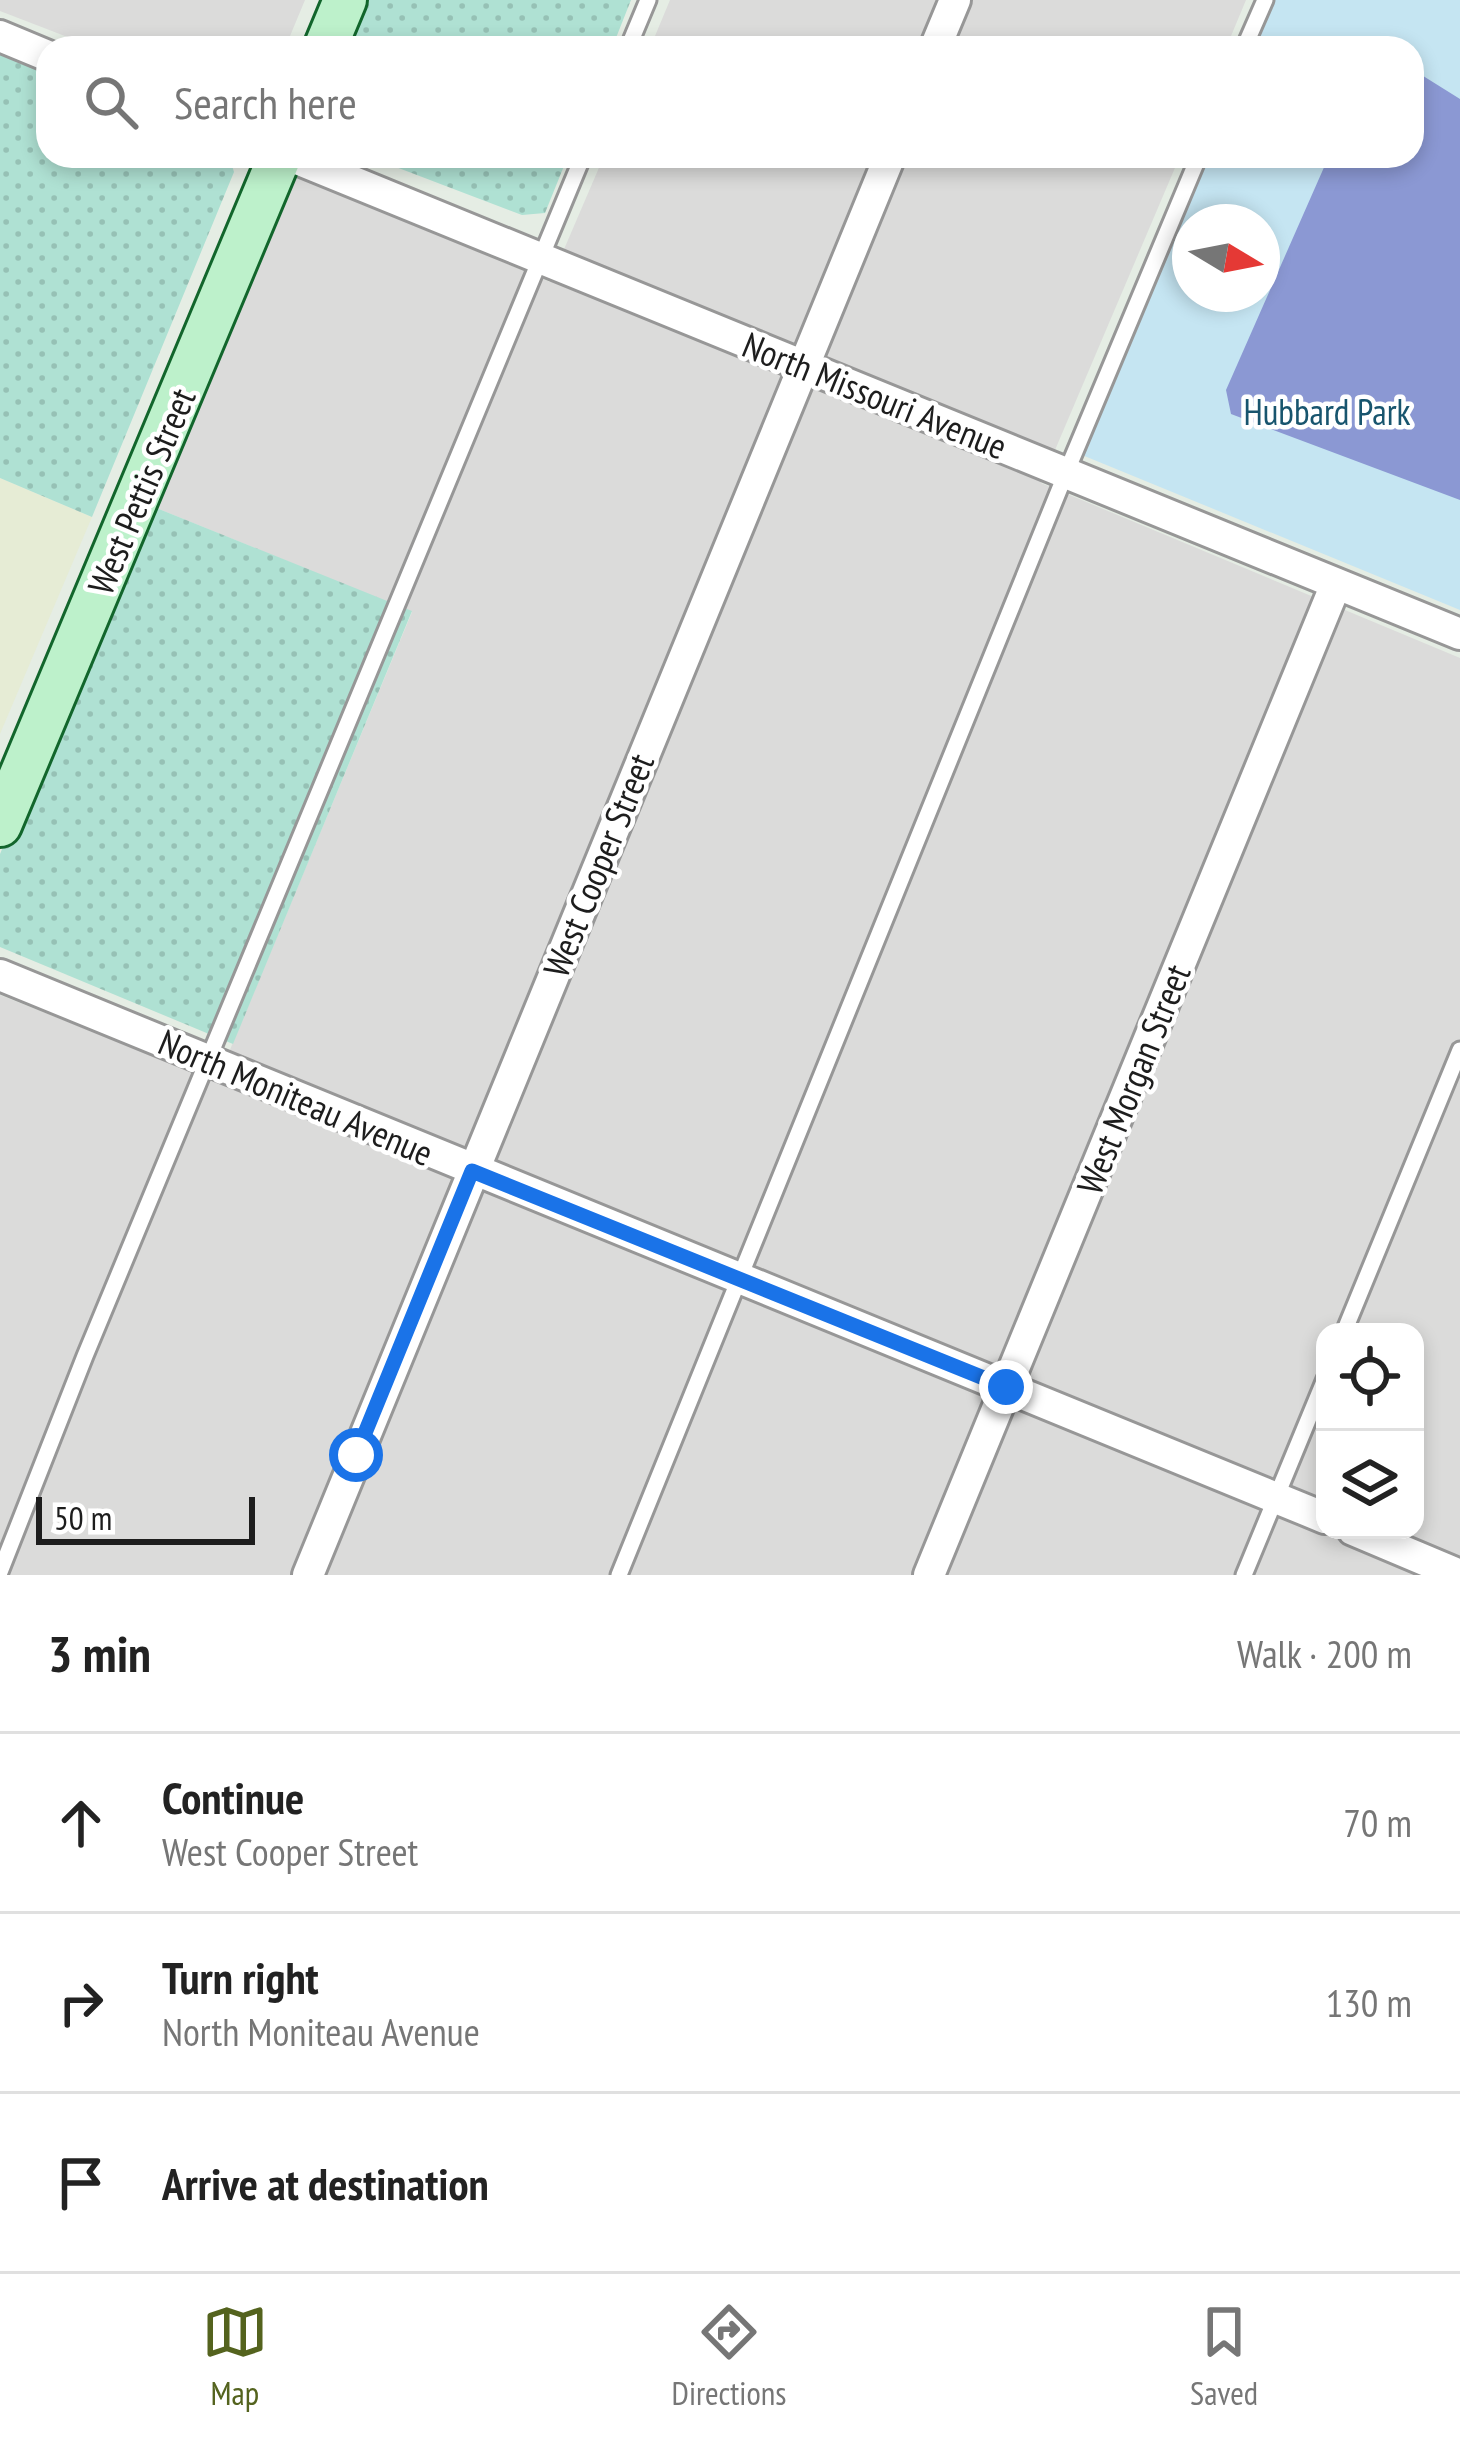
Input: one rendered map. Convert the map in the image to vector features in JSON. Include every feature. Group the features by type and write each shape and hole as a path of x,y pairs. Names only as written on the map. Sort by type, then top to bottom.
{"street":[{"path":"330,36 344,0"},
{"path":"940,36 955,0"},
{"path":"0,36 36,51"},
{"name":"West Pettis Street","path":"0,825 275,168"},
{"name":"North Missouri Avenue","path":"319,168 1460,634"},
{"name":"West Cooper Street","path":"308,1575 885,168"},
{"name":"West Morgan Street","path":"929,1575 1336,584"},
{"name":"North Moniteau Avenue","path":"0,975 1316,1515"},
{"path":"1374,1539 1460,1575"}],"lane":[{"path":"633,36 648,0"},
{"path":"1249,36 1265,0"},
{"path":"0,1572 579,168"},
{"path":"619,1575 1194,168"},
{"path":"1348,1323 1460,1050"},
{"path":"1244,1575 1316,1401"}],"shaded area":[{"path":"0,0 305,0 290,36 65,36 0,11"},
{"path":"354,0 631,0 617,36 339,36"},
{"path":"670,0 1246,0 1231,36 655,36"},
{"path":"0,53 36,67 36,168 233,168 234,172 92,517 0,478"},
{"path":"399,168 563,168 545,213 522,215"},
{"path":"599,168 1175,168 1041,483 1460,658 1460,1575 0,1575 0,995 217,1081 412,612 149,505 283,184 302,177 550,282"},
{"path":"0,478 92,517 0,734"},
{"path":"149,505 412,611 233,1044 0,947 0,854"}],"green space":[{"name":"Hubbard Park","path":"1274,0 1460,0 1460,610 1082,455 1172,241 1172,312 1280,312 1280,204 1188,204 1203,168 1424,168 1424,36 1259,36"},
{"path":"1424,76 1460,99 1460,500 1231,414 1226,390 1260,312 1280,312 1280,267 1324,168 1424,168"}],"route":[{"path":"356,1455 472,1171 1006,1387"}]}
